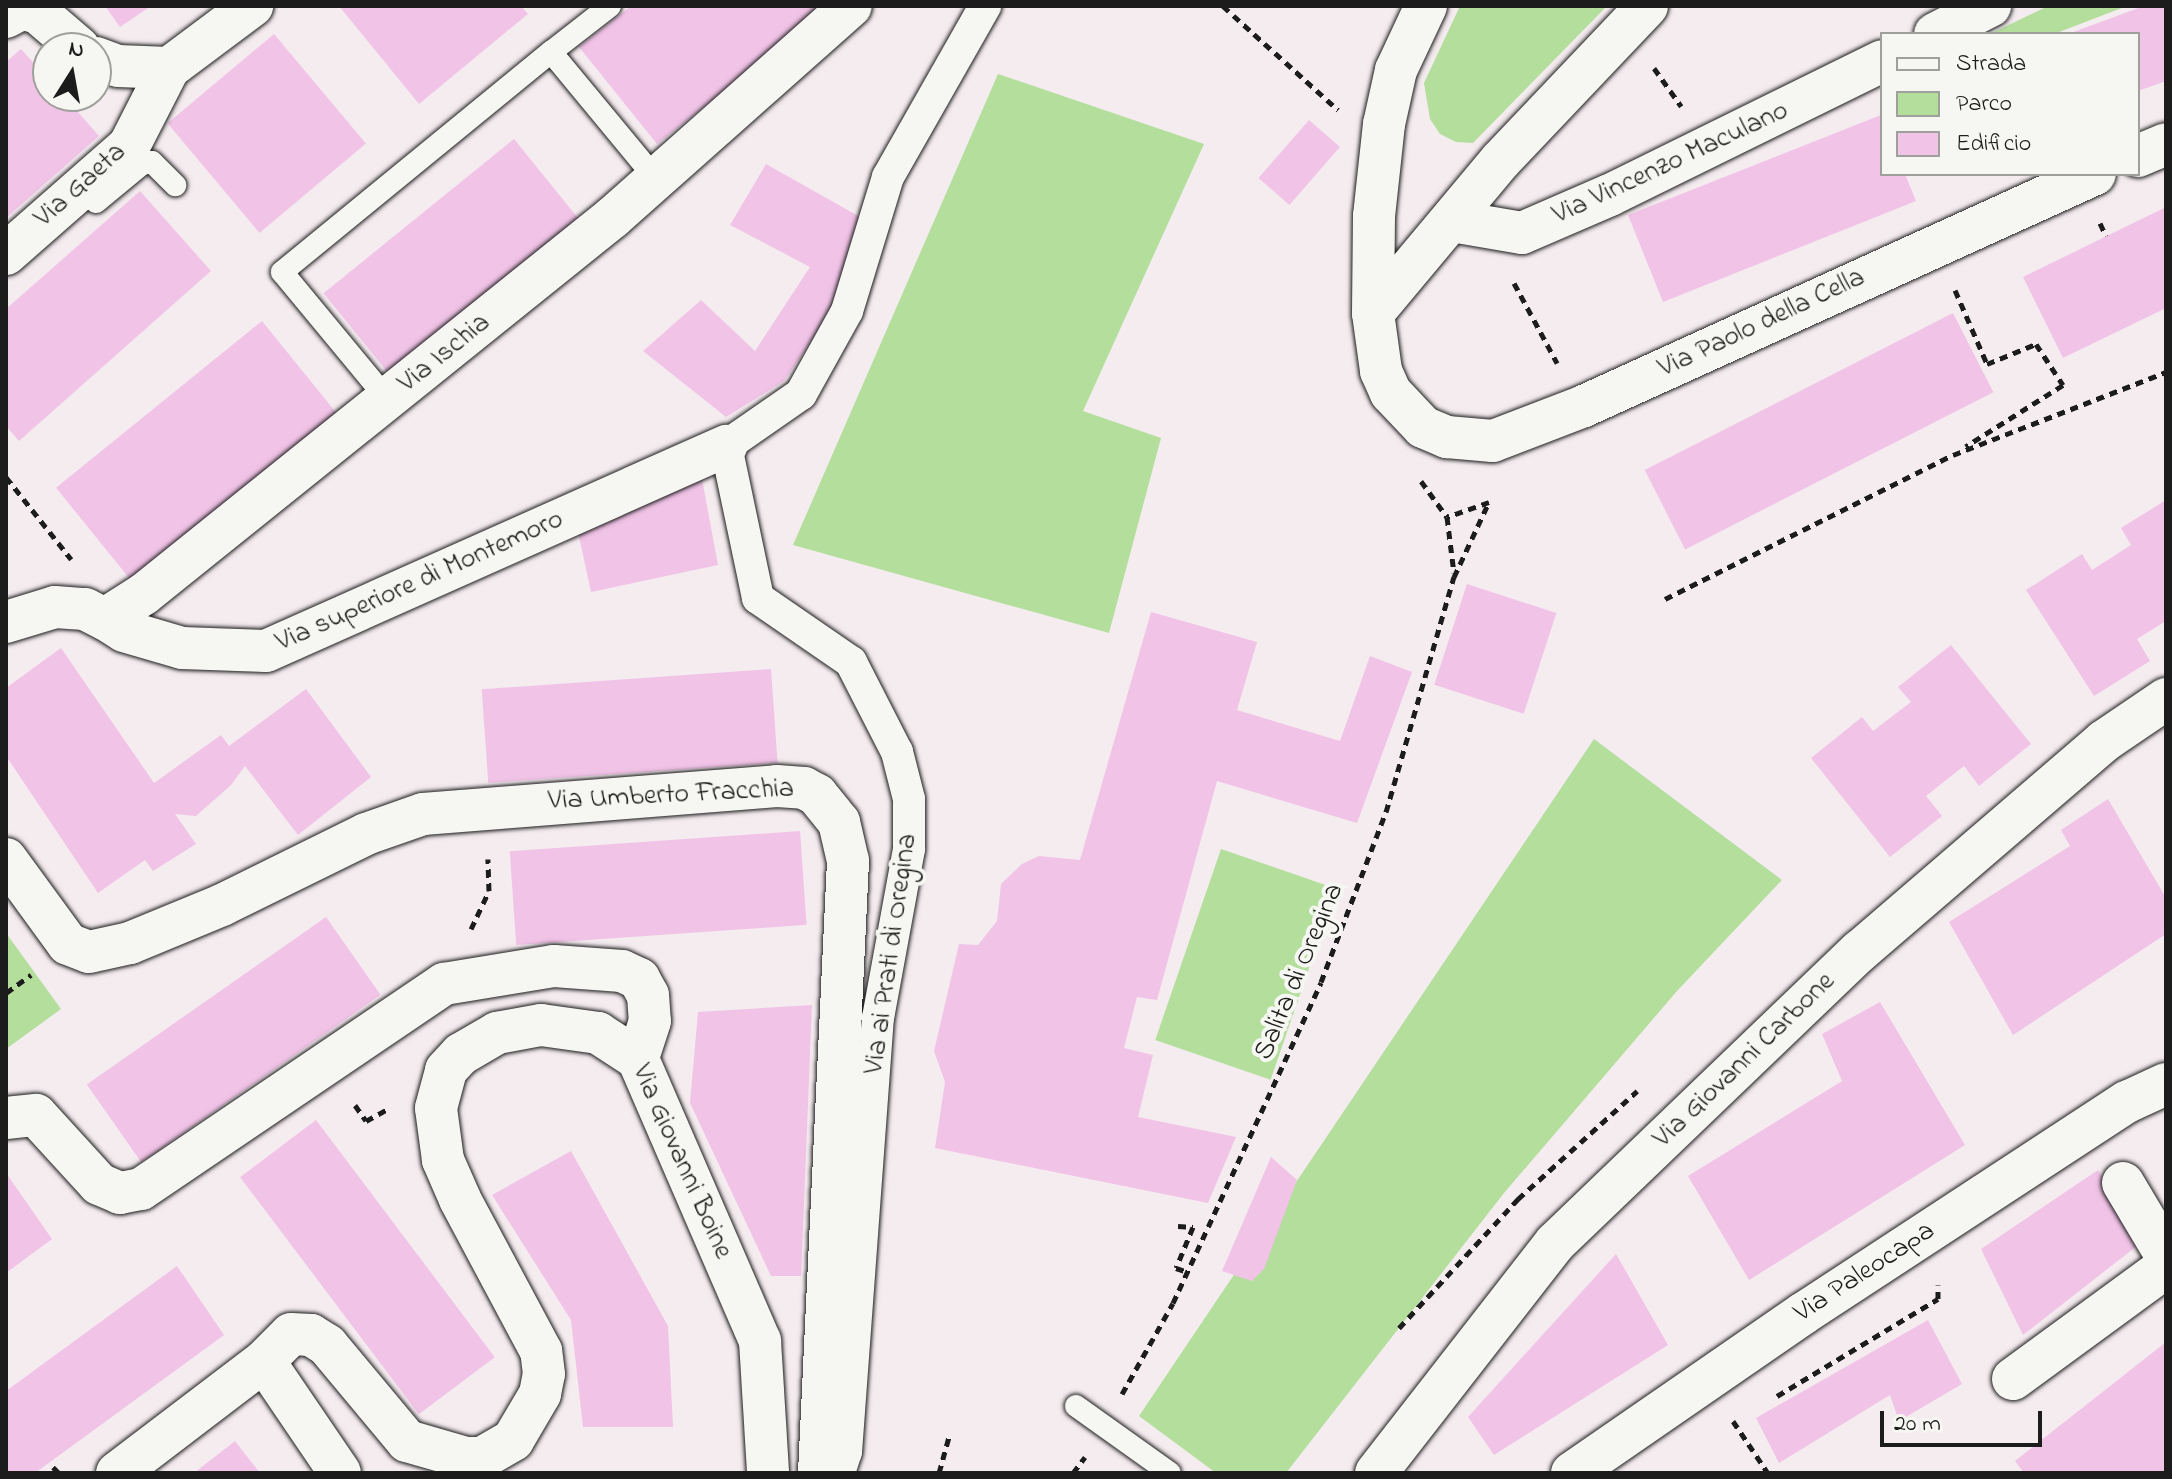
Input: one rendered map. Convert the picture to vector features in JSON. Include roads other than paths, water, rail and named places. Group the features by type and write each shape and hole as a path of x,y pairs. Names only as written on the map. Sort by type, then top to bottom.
{"street":[{"name":"Via Gaeta","path":"7,253 129,146 169,68 252,6"},
{"name":"Via Ischia","path":"6,622 88,613 198,552 656,179 851,6"},
{"path":"726,446 801,394 847,311 888,177 985,6"},
{"path":"1373,313 1374,216 1384,124 1396,70 1426,6"},
{"path":"1373,313 1501,160 1647,6"},
{"path":"1939,32 1990,6"},
{"path":"6,17 21,9 37,12 60,32"},
{"name":"Via Vincenzo Maculano","path":"1452,221 1522,233 1610,195 1880,62"},
{"path":"112,64 169,68"},
{"path":"2140,155 2166,144"},
{"name":"Via Paolo della Cella","path":"1373,313 1381,371 1391,393 1423,427 1447,437 1493,441 1584,406 2091,176"},
{"name":"Via superiore di Montemoro","path":"88,613 124,631 182,648 266,651 726,446"},
{"name":"Via ai Prati di Oregina","path":"726,446 758,598 851,662 897,752 910,811 878,1018 846,1452 839,1473"},
{"name":"Via Giovanni Carbone","path":"1376,1473 1555,1243 1860,951 2104,741 2166,699"},
{"name":"Via Umberto Fracchia","path":"6,859 68,944 89,952 130,943 222,905 394,822 489,806 796,786 817,795 836,816 847,850 819,1473"},
{"path":"6,1118 36,1115 99,1184 120,1193 141,1189 444,984 554,966 622,971 639,979 648,995 649,1032 638,1059"},
{"name":"Via Giovanni Boine","path":"264,1361 291,1334 318,1338 407,1441 447,1456 482,1458 513,1440 525,1426 544,1374 541,1351 443,1160 438,1089 446,1070 461,1054 497,1033 527,1026 589,1030 618,1042 638,1059 760,1341 768,1473"},
{"name":"Via Paleocapa","path":"1572,1473 1855,1279 2127,1102 2166,1084"},
{"path":"2123,1183 2166,1255"},
{"path":"2013,1379 2166,1267"},
{"path":"117,1473 264,1361 340,1473"}],"lane":[{"path":"388,400 282,272 610,6"},
{"path":"551,52 656,179"},
{"path":"7,253 38,250 142,164 152,162 175,185"},
{"path":"1076,1406 1170,1473"}]}
